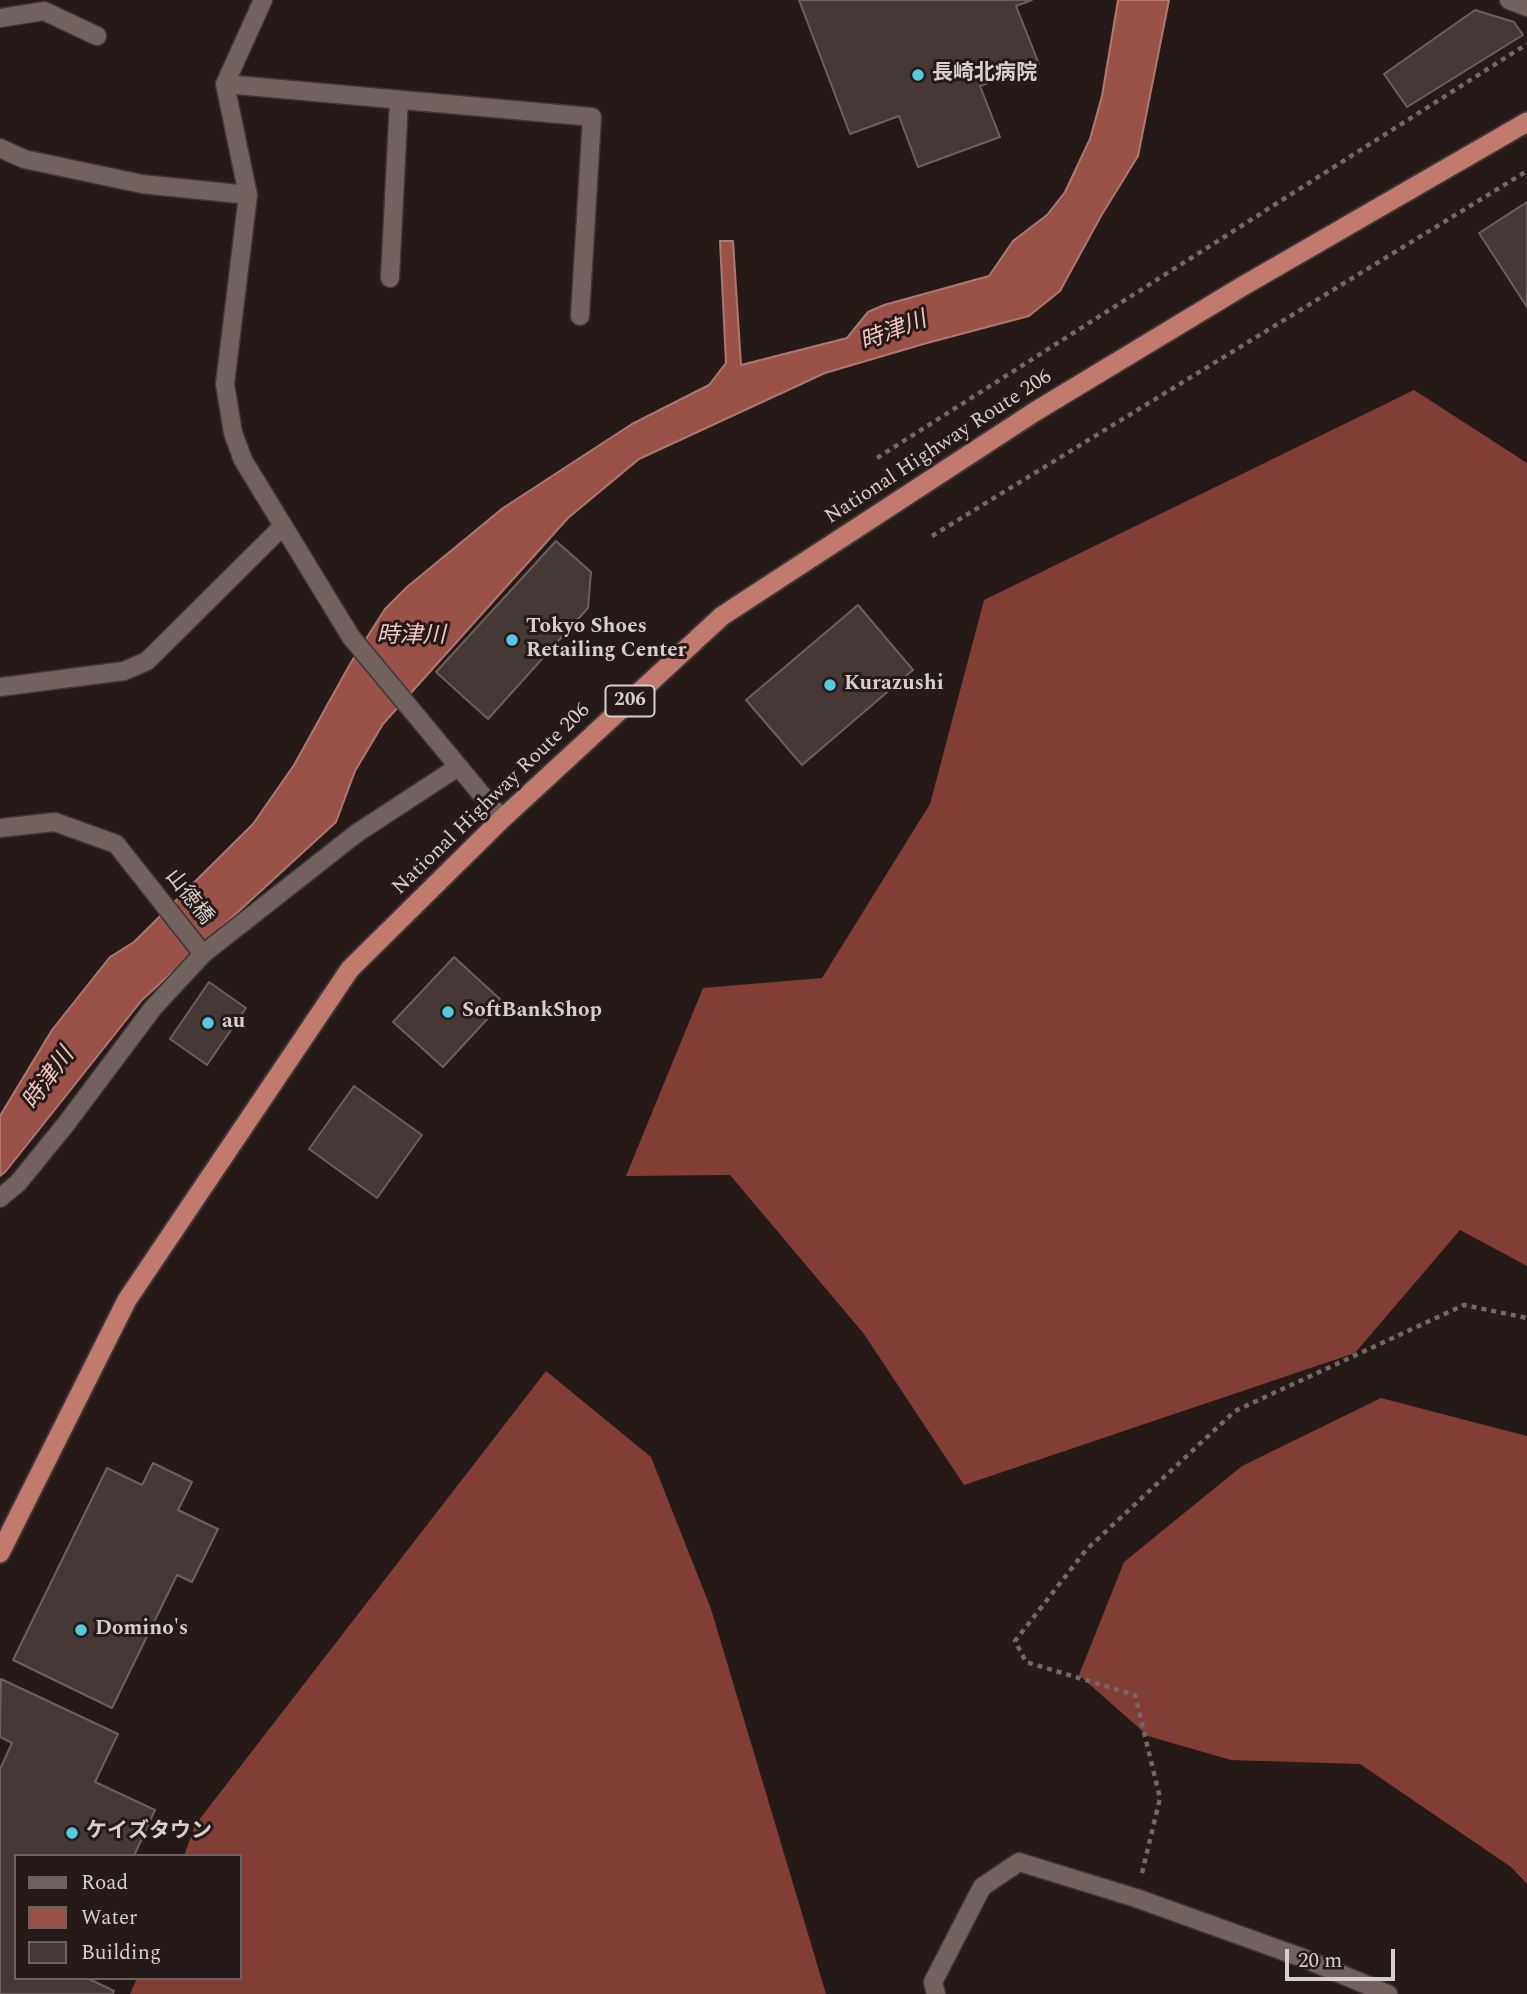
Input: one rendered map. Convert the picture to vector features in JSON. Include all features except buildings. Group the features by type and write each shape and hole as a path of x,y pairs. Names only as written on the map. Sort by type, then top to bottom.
{"highway":[{"name":"National Highway Route 206","path":"0,1553 127,1300 350,969 502,819 722,616 1036,411 1243,286 1527,122"}],"street":[{"path":"264,0 225,84 248,195 225,384 233,433 243,460 351,637 502,819"},
{"path":"1509,0 1527,7"},
{"path":"0,18 44,11 97,36"},
{"path":"225,84 592,117 580,316"},
{"path":"390,278 398,100"},
{"path":"0,148 24,159 142,184 248,195"},
{"path":"0,687 124,671 147,661 282,527"},
{"path":"0,1198 18,1183 153,1008 203,954 357,833 458,767"},
{"name":"山徳橋","path":"0,828 55,822 116,844 203,954"},
{"path":"936,1994 933,1982 982,1888 1019,1862 1136,1898 1303,1958 1388,1994"}],"path":[{"path":"877,458 1527,44"},
{"path":"932,536 1527,171"},
{"path":"1136,1898 1160,1798 1135,1695 1026,1662 1015,1641 1086,1550 1236,1411 1464,1305 1527,1318"}],"shaded area":[{"path":"1414,390 1527,463 1527,1266 1460,1230 1355,1353 964,1485 864,1334 730,1175 626,1176 703,988 822,978 930,804 984,600"},
{"path":"546,1371 651,1457 711,1609 826,1994 130,1994 136,1980 242,1980 242,1854 185,1854 195,1825"},
{"path":"1381,1398 1527,1436 1527,1884 1511,1867 1360,1764 1231,1760 1148,1736 1079,1675 1124,1562 1242,1466"}],"water":[{"name":"時津川","path":"1118,0 1169,0 1138,156 1060,291 1029,316 825,373 639,459 568,518 383,724 355,771 336,822 142,1000 0,1176 0,1116 52,1030 110,957 134,942 253,824 294,765 350,664 385,609 407,587 503,508 632,424 709,385 726,363 720,241 733,241 741,365 847,338 868,312 884,305 989,276 1013,241 1047,215 1065,192 1090,139 1102,96"}],"place":[{"name":"長崎北病院","path":"918,75"},
{"name":"Tokyo Shoes Retailing Center","path":"512,640"},
{"name":"Kurazushi","path":"830,685"},
{"name":"SoftBankShop","path":"448,1012"},
{"name":"au","path":"208,1023"},
{"name":"Domino's","path":"81,1630"},
{"name":"ケイズタウン","path":"72,1833"}]}
